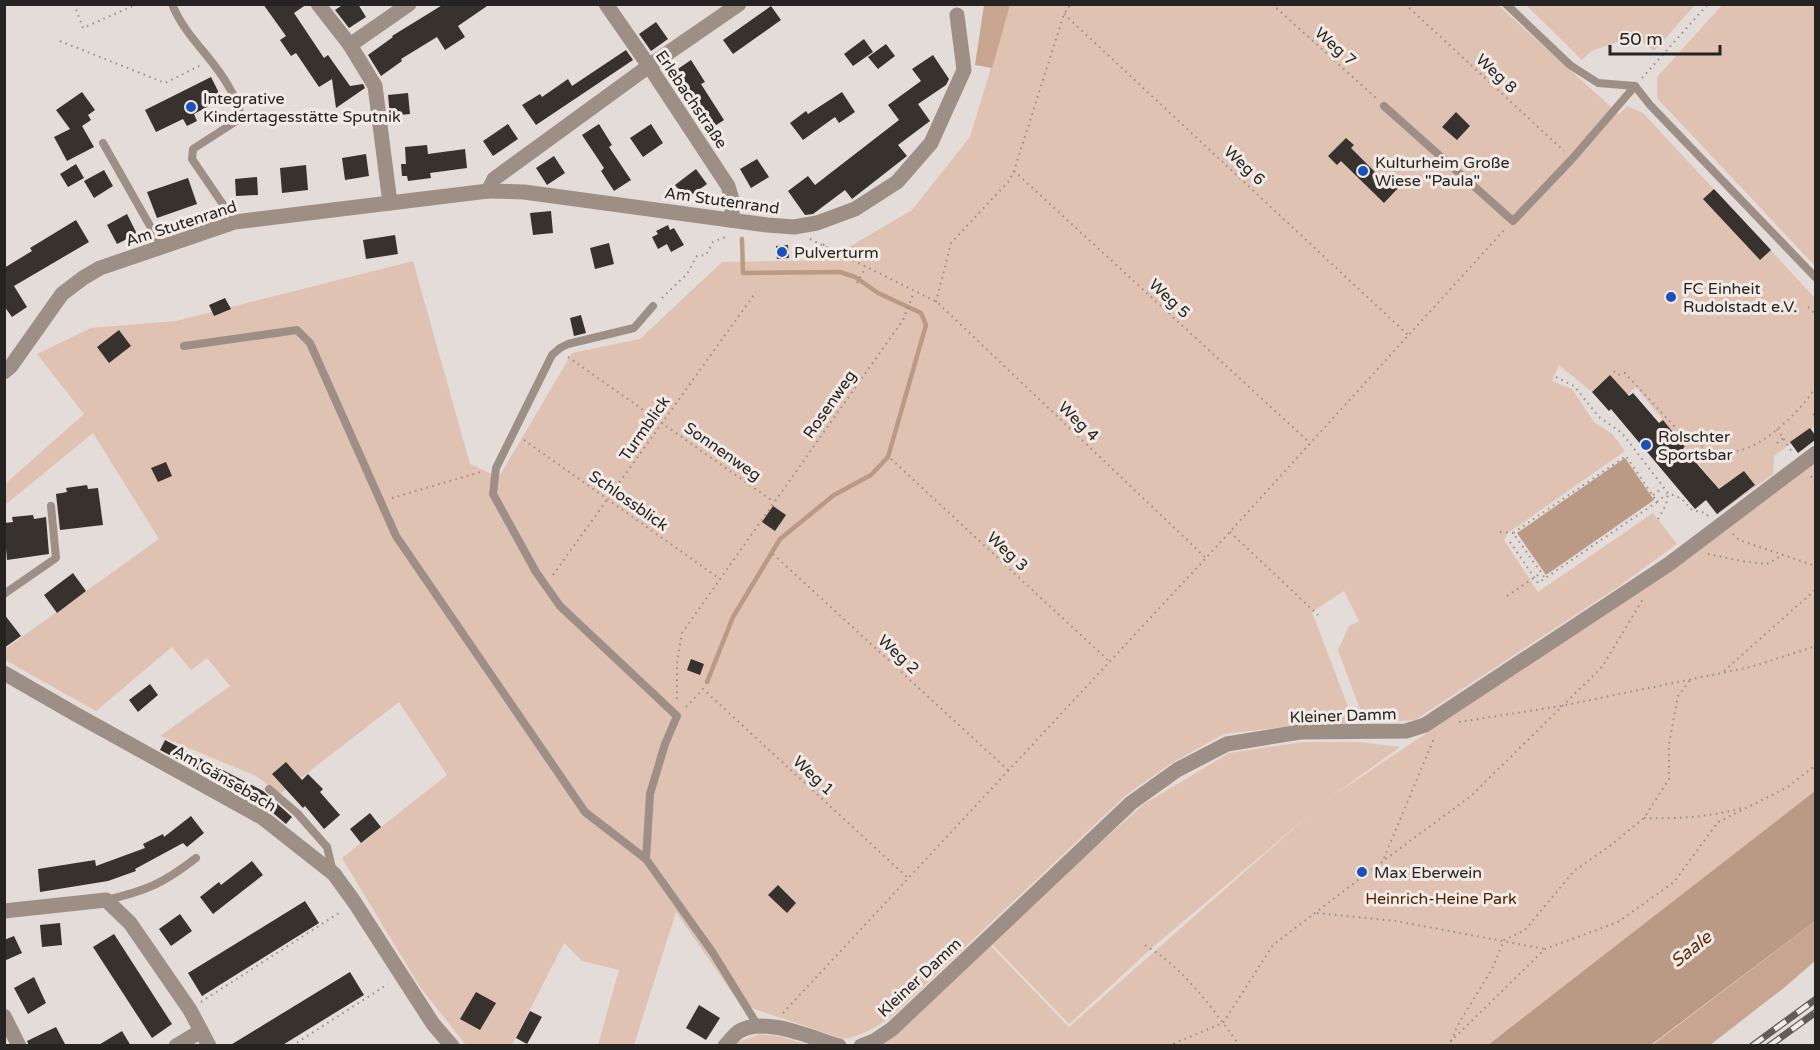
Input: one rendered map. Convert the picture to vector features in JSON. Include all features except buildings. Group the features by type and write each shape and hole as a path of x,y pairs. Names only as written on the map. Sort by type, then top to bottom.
{"street":[{"path":"318,4 350,45 375,86 390,203"},
{"path":"350,45 409,4"},
{"name":"Erlebachstraße","path":"606,4 650,66 728,186 733,203 732,227"},
{"path":"488,191 494,179 739,4"},
{"name":"Am Stutenrand","path":"4,372 11,366 62,294 100,268 235,222 488,191 524,192 732,227 767,225 794,227 817,224 855,208 897,182 931,143 964,70 957,15"},
{"name":"Kleiner Damm","path":"861,1046 874,1041 892,1029 1131,803 1177,770 1227,744 1300,732 1406,731 1435,723 1669,564 1815,453"},
{"name":"Am Gänsebach","path":"4,673 263,818 333,874 355,903 433,1024 452,1046"},
{"path":"4,911 106,900 130,923 190,1010 209,1046"},
{"path":"4,1016 19,1046"},
{"path":"724,1046 739,1031 758,1026 774,1026 838,1046"},
{"path":"176,1046 201,1031"}],"lane":[{"path":"172,4 195,42 223,75 239,106 238,120 193,149 192,159 235,222"},
{"path":"1506,4 1570,65 1598,83 1635,86 1650,105 1815,278"},
{"path":"1384,106 1513,221 1572,159 1635,86"},
{"path":"104,143 162,247"},
{"path":"646,859 650,795 664,744 677,716 560,606 537,575 493,494 496,468 552,356 568,344 634,328 653,306"},
{"path":"184,346 297,330 310,343 396,536 585,812 646,859 713,953 758,1026"},
{"path":"4,594 56,558 51,506"},
{"path":"269,789 297,813 327,846 333,874"},
{"path":"106,900 156,885 196,858"}],"path":[{"path":"74,4 83,28 137,4"},
{"path":"936,302 951,243 1009,181 1014,171 1064,14 1071,4"},
{"name":"Weg 7","path":"1272,4 1384,106"},
{"name":"Weg 8","path":"1405,4 1572,159"},
{"path":"1635,86 1708,4"},
{"name":"Weg 6","path":"1064,14 1408,335"},
{"path":"60,41 165,82 212,60"},
{"name":"Weg 5","path":"1014,171 1310,442"},
{"path":"774,1026 1230,532 1513,221"},
{"path":"653,306 687,274 698,256 706,255 713,242 732,227"},
{"name":"Weg 4","path":"829,243 823,245 936,302 1206,558"},
{"path":"857,283 866,267"},
{"name":"Turmblick","path":"552,577 756,292"},
{"name":"Rosenweg","path":"677,689 677,663 682,633 903,320 914,292"},
{"path":"1808,307 1815,315"},
{"name":"Sonnenweg","path":"570,358 774,502"},
{"path":"1614,371 1618,375 1625,373 1687,440 1699,446 1725,452 1749,447 1777,429 1800,407 1815,387"},
{"path":"1556,377 1574,386 1599,417 1622,433 1668,493 1682,499 1692,510 1706,513 1739,540 1815,566"},
{"path":"1777,429 1801,464"},
{"path":"1777,443 1783,438"},
{"name":"Schlossblick","path":"524,440 720,579"},
{"path":"1500,532 1513,533 1626,456 1657,501"},
{"name":"Weg 3","path":"891,459 1110,662"},
{"path":"380,501 496,468"},
{"path":"1653,495 1664,488"},
{"path":"1510,542 1538,583 1668,493"},
{"path":"1658,519 1666,505 1668,493"},
{"path":"1230,532 1318,615"},
{"path":"1513,533 1545,578"},
{"path":"1702,553 1767,564 1783,555"},
{"name":"Weg 2","path":"773,554 1009,771"},
{"path":"1508,596 1541,573"},
{"path":"1722,673 1815,589"},
{"path":"1168,1046 1223,1023 1273,945 1471,796 1602,667 1644,597"},
{"path":"1383,861 1435,723 1561,706 1751,668 1815,646"},
{"path":"1448,1044 1492,969 1504,940 1525,930 1574,871 1644,818 1669,778 1669,744 1678,696 1691,679"},
{"name":"Weg 1","path":"677,716 703,688 909,879"},
{"path":"1448,1044 1545,949 1618,922 1674,882 1718,822 1786,788 1815,765"},
{"path":"1644,818 1725,813 1752,805"},
{"path":"190,1010 355,903"},
{"path":"1316,913 1396,921 1545,949"},
{"path":"1145,945 1167,959 1192,983 1240,1046"},
{"path":"292,1046 400,976"}],"green space":[{"path":"1723,4 1815,5 1815,266 1657,98 1657,77"},
{"path":"1010,5 1498,5 1619,114 1627,106 1643,113 1815,298 1815,426 1774,456 1773,474 1717,515 1706,500 1719,489 1636,387 1609,411 1592,392 1559,365 1552,381 1572,389 1594,422 1612,434 1625,451 1508,533 1504,540 1538,592 1653,513 1677,544 1618,587 1415,720 1365,723 1338,650 1349,626 1359,621 1344,591 1312,612 1355,725 1301,725 1224,734 1170,764 1125,796 891,1017 868,1031 843,1039 740,1004 676,912 634,1045 598,1045 619,970 582,961 564,943 512,1045 466,1045 420,987 342,858 447,775 399,702 280,794 256,776 160,736 230,686 207,658 191,670 172,647 96,711 5,660 5,649 159,539 93,433 5,505 5,484 84,414 37,354 91,328 176,321 413,261 470,464 499,477 572,353 640,339 722,262 827,260 912,210 970,137"},
{"path":"1526,5 1695,5 1654,51 1635,36 1591,51 1582,60"},
{"name":"Heinrich-Heine Park","path":"1815,462 1815,791 1488,1045 879,1046 987,942 1069,1027 1308,816 1154,946 1069,1024 989,941 1144,804 1229,753 1303,742 1359,742 1400,747 1328,799 1613,608"},
{"path":"760,1034 778,1036 808,1045 735,1046 736,1043"}],"shaded area":[{"path":"984,5 1010,5 992,68 975,65"},
{"path":"1815,921 1815,961 1710,1045 1651,1046"}],"water":[{"path":"1625,458 1654,500 1546,575 1517,533"},
{"name":"Saale","path":"1815,791 1815,921 1651,1045 1488,1045"}],"waterway":[{"path":"707,682 733,617 780,539 834,495 871,475 888,457 926,325 921,313 878,293 855,277 840,272 743,273 742,239"}],"railway":[{"path":"1752,1046 1816,999"},
{"path":"1769,1046 1816,1012"}],"place":[{"name":"Integrative Kindertagesstätte Sputnik","path":"191,107"},
{"name":"Kulturheim Große Wiese \"Paula\"","path":"1363,171"},
{"name":"Pulverturm","path":"782,252"},
{"name":"FC Einheit Rudolstadt e.V.","path":"1671,297"},
{"name":"Rolschter Sportsbar","path":"1646,445"},
{"name":"Max Eberwein","path":"1362,872"}]}
